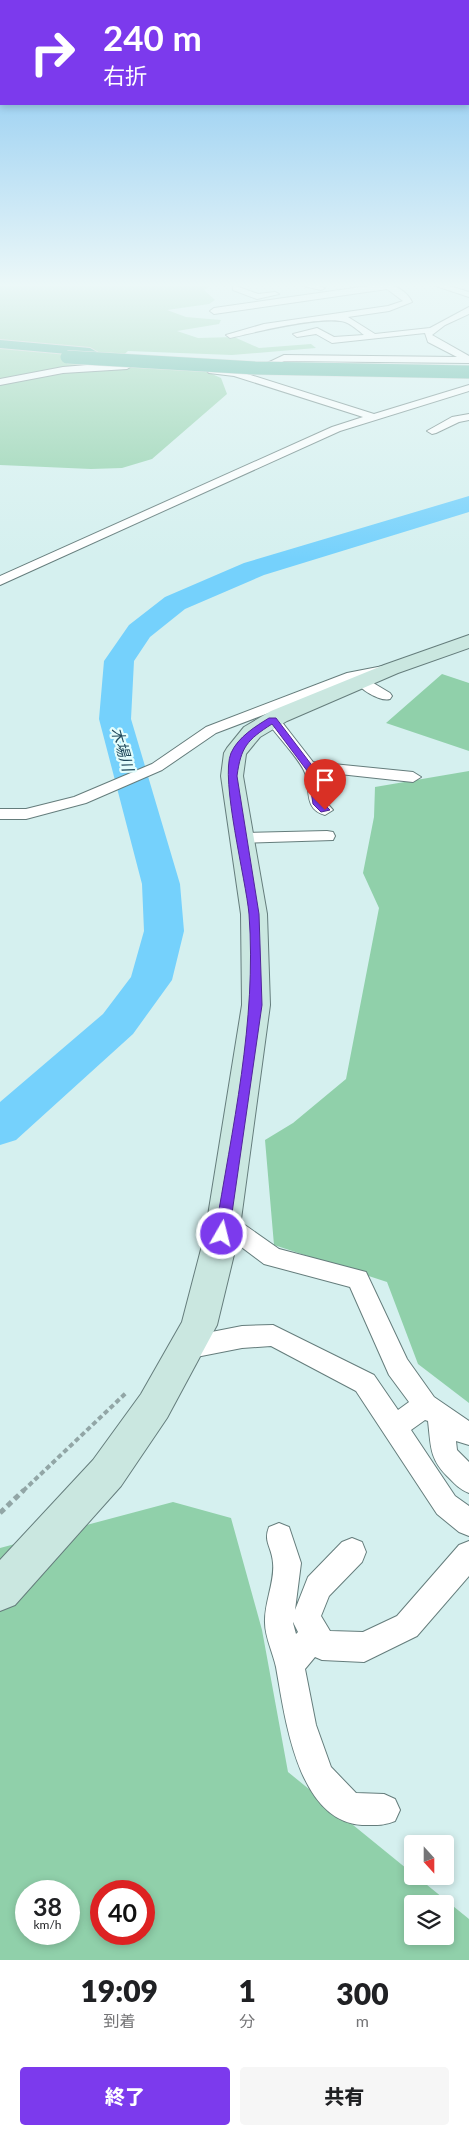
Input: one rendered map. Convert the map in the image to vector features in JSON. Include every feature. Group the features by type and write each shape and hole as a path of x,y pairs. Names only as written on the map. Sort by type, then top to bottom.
{"street":[{"path":"0,382 42,375"},
{"path":"243,375 374,416"},
{"path":"0,581 328,433 374,416 469,388"},
{"path":"432,431 456,419 469,417"},
{"path":"0,1590 107,1473 154,1406 199,1325 224,1222 256,1005 254,914 232,776 235,753 252,732 273,720 379,682 469,641"},
{"path":"0,814 26,814 80,800 157,767 211,730 352,676 379,682"},
{"path":"273,720 313,772 318,804 325,810"},
{"path":"308,766 413,777"},
{"path":"242,838 327,836"},
{"path":"224,1222 272,1256 358,1279 398,1367 433,1410 464,1432 469,1433"},
{"path":"186,1348 242,1337 273,1334 365,1383 446,1505 469,1523"},
{"path":"394,1428 433,1410"},
{"path":"433,1410 446,1456 469,1480"},
{"path":"279,1536 287,1563 279,1623 290,1665 301,1725 319,1777 349,1808 384,1810"},
{"path":"352,1552 318,1587 306,1618 322,1645 364,1647 407,1626 469,1555"},
{"path":"290,1665 315,1633"}],"path":[{"path":"0,1513 131,1388"}],"green space":[{"path":"0,375 215,375 221,378 227,394 152,459 122,468 91,469 0,465"},
{"path":"442,674 469,683 469,751 386,723"},
{"path":"469,771 469,1403 418,1364 387,1282 274,1245 265,1140 293,1123 346,1079 379,908 363,873 374,817 375,787"},
{"path":"173,1502 231,1518 262,1630 288,1772 404,1866 404,1885 427,1885 439,1895 404,1895 404,1945 454,1945 454,1907 469,1919 469,1960 0,1960 0,1548"}],"waterway":[{"name":"木場川","path":"0,1128 118,1024 151,980 164,931 161,884 115,719 119,661 139,631 175,603 254,569 469,504"}],"route":[{"path":"222,1234 256,1005 254,914 232,776 235,753 252,732 273,720 313,772 318,804 325,810"}]}
